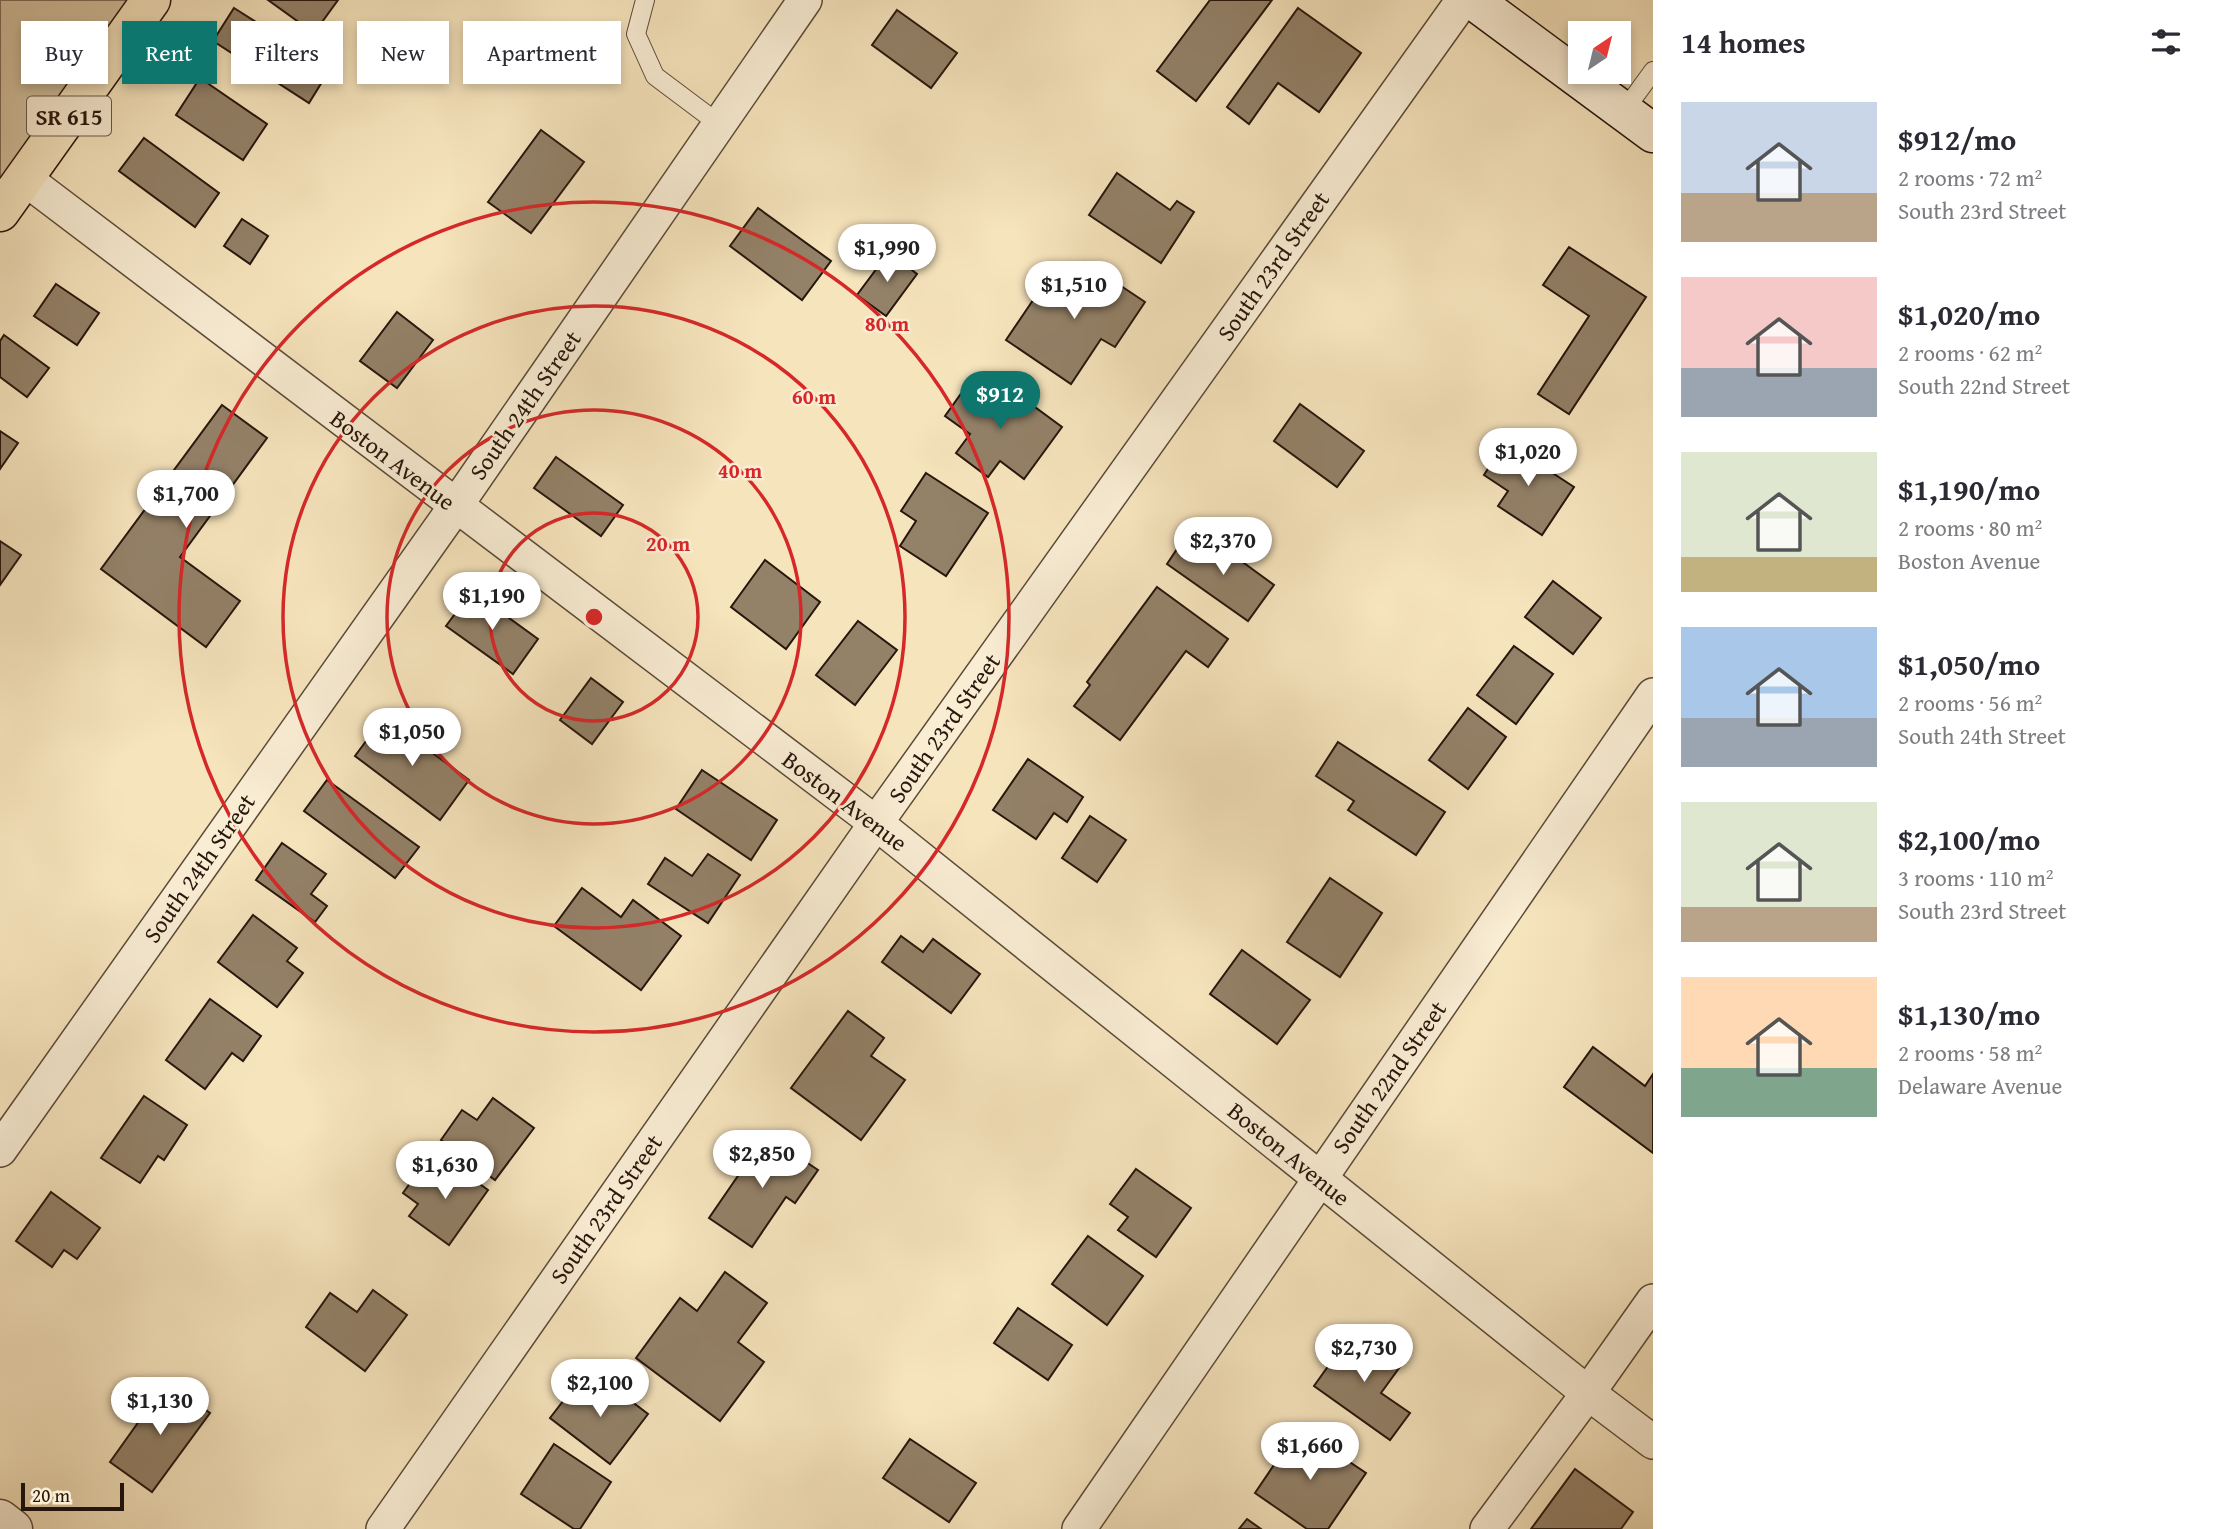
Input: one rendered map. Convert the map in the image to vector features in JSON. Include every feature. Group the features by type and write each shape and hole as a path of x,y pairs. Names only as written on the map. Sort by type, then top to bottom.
{"main road":[{"name":"SR 615","path":"7,200 151,0"},
{"path":"1473,0 1638,122"},
{"path":"0,1520 13,1529"}],"street":[{"name":"South 24th Street","path":"0,1150 455,507 804,0"},
{"name":"South 23rd Street","path":"383,1529 876,823 1463,0"},
{"name":"Boston Avenue","path":"7,200 455,507 876,823 1588,1393 1653,1442"},
{"name":"South 22nd Street","path":"1079,1529 1653,695"},
{"path":"1487,1529 1653,1301"}],"lane":[{"path":"645,0 636,34 655,76 719,124"},
{"path":"1638,122 1653,71"}],"shaded area":[{"path":"0,0 130,0 108,31 108,21 21,21 21,84 70,84 0,182"}],"building":[{"path":"268,0 338,0 323,21 297,21"},
{"path":"1210,0 1272,0 1196,101 1157,71"},
{"path":"234,8 254,21 231,21 231,53 217,44 217,35"},
{"path":"1298,8 1361,53 1319,112 1278,83 1249,124 1227,107"},
{"path":"897,10 957,53 931,88 872,45"},
{"path":"196,84 209,84 267,124 243,160 176,115"},
{"path":"280,84 321,84 309,103"},
{"path":"541,130 584,162 531,233 488,202"},
{"path":"144,138 219,193 195,227 119,171"},
{"path":"1117,173 1170,210 1177,201 1194,212 1161,263 1089,215"},
{"path":"758,208 831,261 802,300 730,246"},
{"path":"242,219 268,236 250,264 224,246"},
{"path":"1569,247 1646,297 1569,414 1538,394 1589,316 1543,285"},
{"path":"889,252 917,274 886,316 857,295"},
{"path":"1085,262 1145,302 1115,347 1101,339 1071,384 1006,340 1050,275 1068,286"},
{"path":"56,284 99,313 77,345 34,316"},
{"path":"397,312 433,340 397,388 360,361"},
{"path":"4,335 49,368 27,397 0,377 0,341"},
{"path":"973,377 1021,412 1028,402 1062,427 1024,479 1000,461 988,477 956,453 970,434 945,416"},
{"path":"1300,404 1364,451 1337,487 1274,441"},
{"path":"222,405 267,438 180,557 240,601 206,647 101,569"},
{"path":"0,431 18,443 0,469"},
{"path":"1505,442 1574,487 1542,535 1498,506 1508,491 1484,475"},
{"path":"556,457 623,505 601,536 534,488"},
{"path":"926,473 988,513 946,576 900,546 916,521 901,511"},
{"path":"1207,536 1274,585 1248,621 1167,564 1179,546 1193,556"},
{"path":"0,541 21,555 0,585"},
{"path":"765,560 820,602 786,649 731,607"},
{"path":"1553,581 1601,618 1573,654 1525,617"},
{"path":"1157,587 1228,639 1208,667 1186,651 1120,740 1074,706 1090,685 1087,682"},
{"path":"472,591 538,639 513,674 446,626"},
{"path":"858,621 897,650 855,705 816,675"},
{"path":"1514,646 1553,674 1516,724 1477,695"},
{"path":"591,678 623,702 592,744 560,720"},
{"path":"1468,708 1506,737 1468,789 1429,760"},
{"path":"384,717 469,780 440,820 355,756"},
{"path":"1338,742 1445,812 1416,855 1348,810 1354,801 1316,776"},
{"path":"1028,759 1083,797 1067,822 1054,813 1036,839 993,810"},
{"path":"702,770 777,820 751,860 676,809"},
{"path":"327,780 419,847 395,878 304,811"},
{"path":"1090,816 1126,840 1097,882 1062,858"},
{"path":"282,843 326,874 311,894 327,906 315,922 256,880"},
{"path":"708,854 740,875 708,923 648,884 665,858 692,876"},
{"path":"1330,878 1382,913 1340,977 1287,942"},
{"path":"582,888 621,917 633,900 681,936 641,990 554,926"},
{"path":"253,915 297,948 287,961 303,973 277,1007 218,962"},
{"path":"901,936 923,952 933,939 980,974 951,1013 882,962"},
{"path":"1242,950 1310,1000 1277,1044 1210,994"},
{"path":"210,999 261,1036 243,1061 232,1053 205,1089 166,1060"},
{"path":"848,1011 884,1038 871,1056 905,1080 861,1140 791,1088"},
{"path":"1593,1047 1645,1086 1653,1074 1653,1153 1564,1087"},
{"path":"144,1096 187,1125 164,1160 158,1156 140,1183 101,1158"},
{"path":"493,1098 534,1128 495,1180 441,1140 462,1110 477,1120"},
{"path":"766,1135 818,1170 795,1203 786,1197 752,1247 709,1218"},
{"path":"449,1162 488,1190 449,1245 409,1216 418,1204 403,1193 418,1172 434,1183"},
{"path":"1136,1169 1191,1208 1156,1257 1118,1230 1128,1217 1110,1204"},
{"path":"51,1192 100,1228 77,1259 64,1250 52,1267 16,1241"},
{"path":"1088,1236 1143,1276 1107,1325 1052,1284"},
{"path":"725,1272 767,1303 738,1342 764,1362 720,1421 636,1358 680,1298 697,1311"},
{"path":"373,1290 407,1315 365,1371 306,1327 330,1293 357,1312"},
{"path":"1018,1308 1072,1345 1048,1380 994,1343"},
{"path":"1354,1330 1402,1364 1381,1393 1410,1413 1390,1440 1314,1386"},
{"path":"597,1375 648,1414 610,1464 550,1418 570,1392 579,1398"},
{"path":"167,1382 210,1413 152,1492 110,1462"},
{"path":"1299,1428 1366,1473 1328,1529 1307,1529 1255,1493"},
{"path":"910,1439 976,1483 949,1522 883,1478"},
{"path":"554,1444 611,1482 580,1529 574,1529 521,1494"},
{"path":"1575,1469 1633,1512 1621,1529 1531,1529"},
{"path":"1247,1519 1261,1529 1239,1529"}]}
